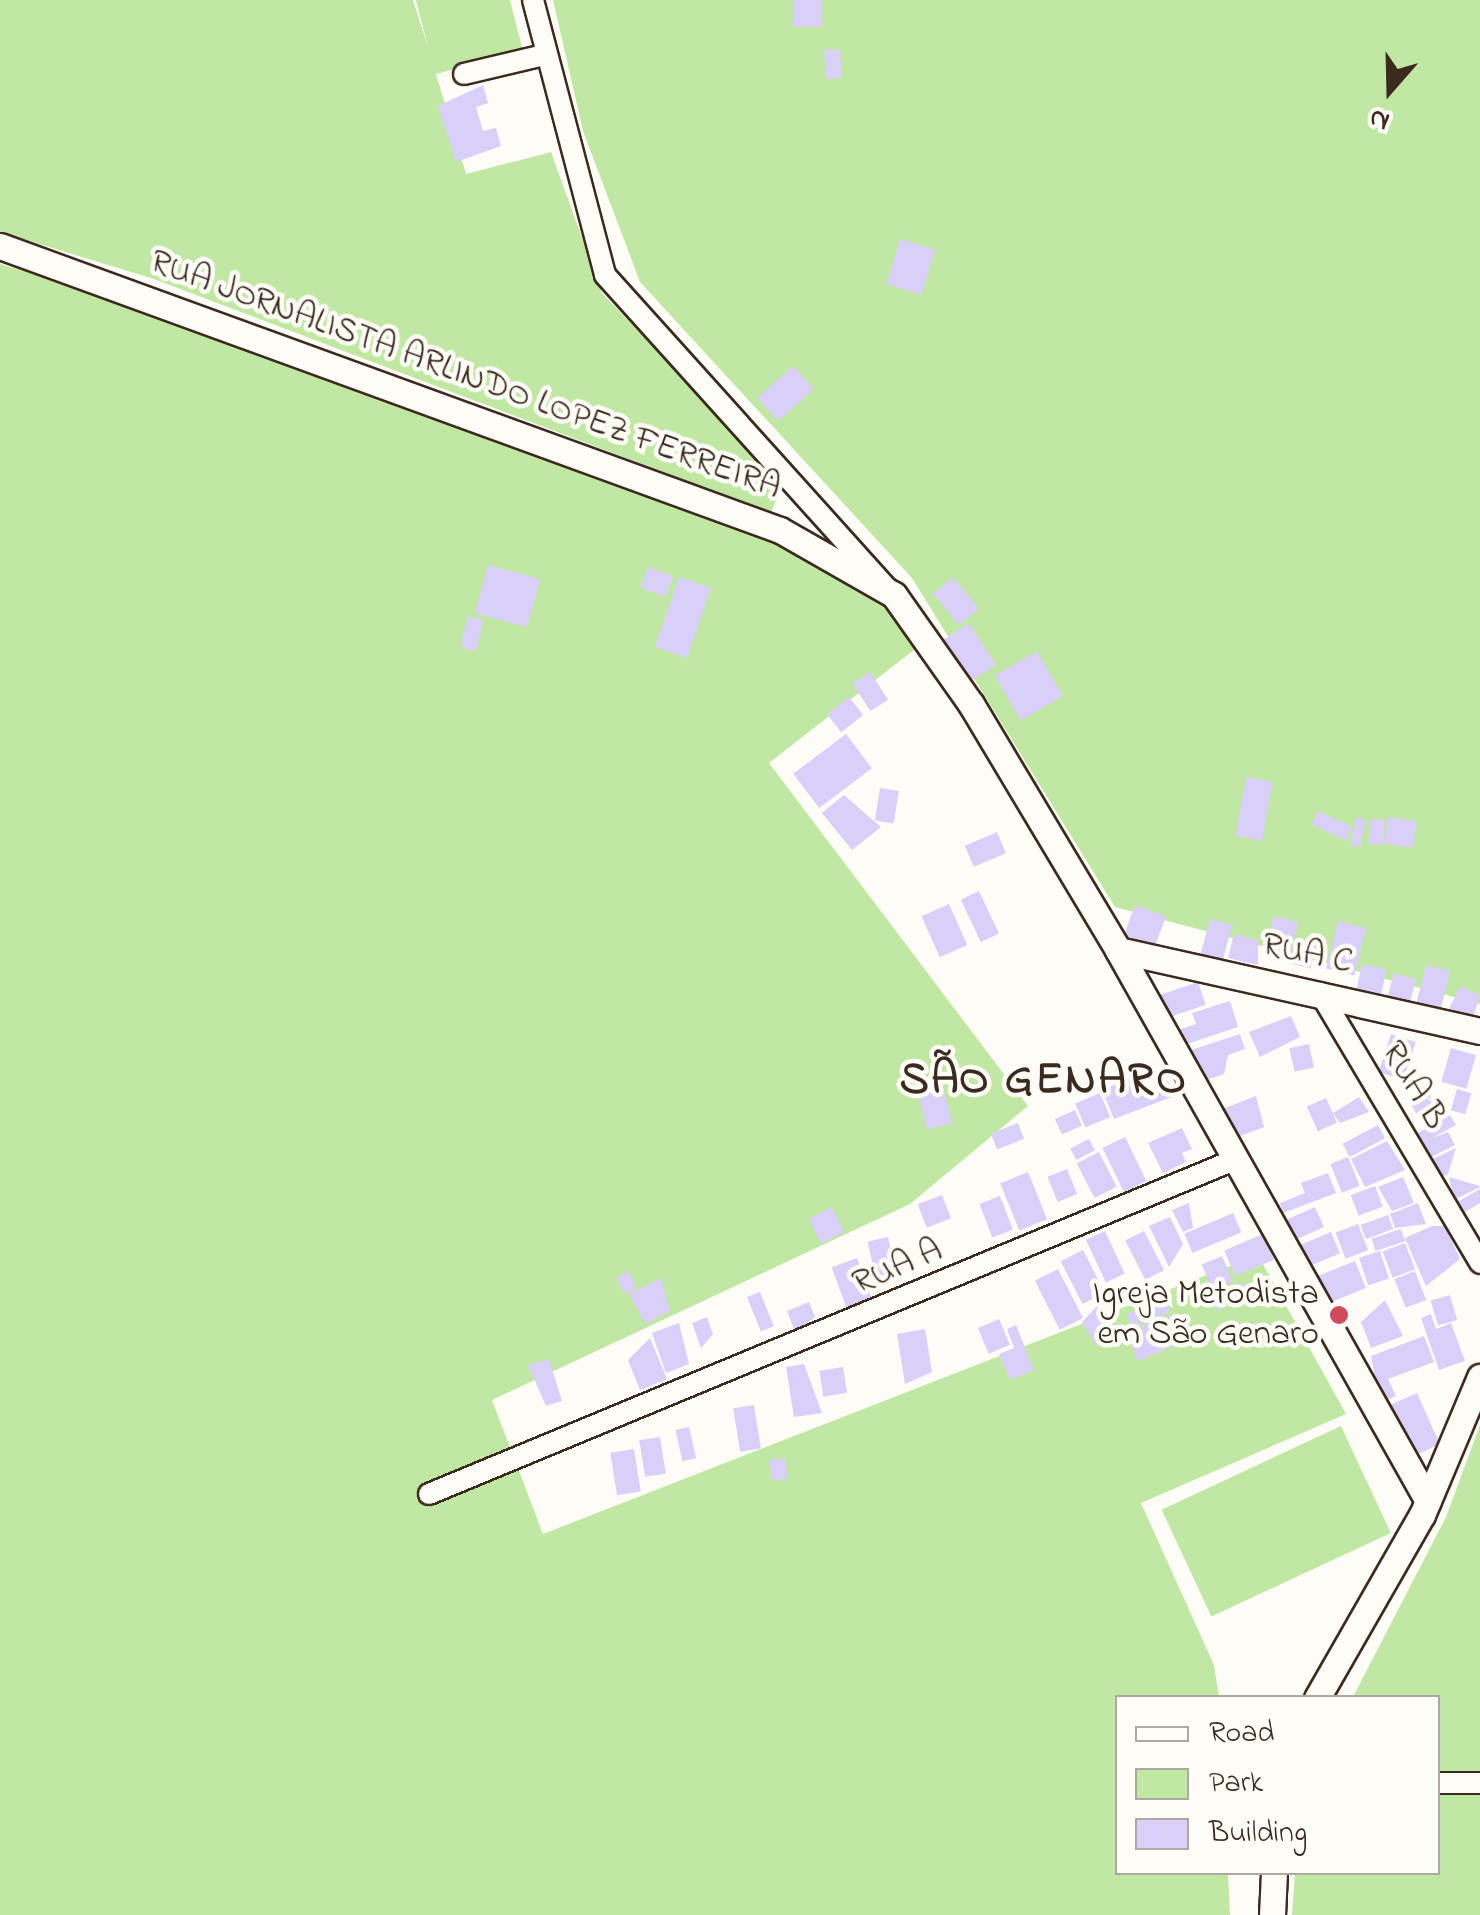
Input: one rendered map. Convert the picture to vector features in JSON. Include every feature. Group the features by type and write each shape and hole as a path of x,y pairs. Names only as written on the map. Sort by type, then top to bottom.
{"street":[{"path":"533,0 592,244 620,298 767,446 894,595 971,704 1118,950 1428,1501"},
{"path":"464,74 544,55"},
{"name":"RUA JORNALISTA ARLINDO LOPEZ FERREIRA","path":"0,246 780,530 894,595"},
{"name":"RUA C","path":"1118,950 1480,1032"},
{"name":"RUA B","path":"1320,993 1480,1263"},
{"name":"RUA A","path":"428,1494 1234,1160"},
{"path":"1320,1695 1428,1501 1480,1377"},
{"path":"1440,1782 1480,1783"},
{"path":"1272,1915 1274,1875"}],"green space":[{"path":"0,0 413,0 428,47 416,0 510,0 523,51 436,74 466,174 551,152 602,293 783,483 771,513 154,279 0,232"},
{"path":"553,0 1480,0 1480,1004 1115,907 912,578 640,282 583,131"},
{"path":"0,264 107,294 809,552 889,606 919,646 769,763 1028,1106 910,1204 492,1400 543,1534 1258,1255 1346,1414 1141,1503 1214,1665 1219,1695 1115,1695 1115,1875 1228,1875 1230,1915 0,1915"},
{"path":"1480,1425 1480,1915 1292,1915 1295,1875 1440,1875 1440,1695 1354,1695 1446,1517"},
{"path":"1341,1426 1391,1533 1211,1617 1162,1510"}],"building":[{"path":"793,0 822,0 822,27 793,27"},
{"path":"840,49 842,78 826,79 824,50"},
{"path":"483,85 488,103 476,107 483,131 496,128 501,146 456,162 438,106"},
{"path":"900,239 935,250 922,295 886,284"},
{"path":"793,366 814,389 778,421 757,398"},
{"path":"488,565 540,579 527,627 475,613"},
{"path":"648,567 673,576 666,597 640,588"},
{"path":"679,577 711,588 687,658 655,647"},
{"path":"953,577 979,609 959,625 933,593"},
{"path":"468,616 484,620 476,651 460,647"},
{"path":"969,623 996,665 970,682 943,640"},
{"path":"1037,651 1063,696 1021,721 995,676"},
{"path":"870,672 888,700 870,711 852,683"},
{"path":"849,697 863,715 841,732 827,714"},
{"path":"846,734 872,768 819,808 793,774"},
{"path":"1246,777 1273,782 1262,841 1236,836"},
{"path":"880,788 899,791 894,824 875,821"},
{"path":"844,795 881,827 852,850 822,813"},
{"path":"1318,811 1352,827 1346,841 1312,825"},
{"path":"1356,817 1366,819 1360,847 1350,845"},
{"path":"1388,817 1417,821 1413,848 1384,844"},
{"path":"1370,819 1385,820 1383,845 1368,844"},
{"path":"997,832 1006,853 974,867 965,846"},
{"path":"979,891 999,934 981,942 961,899"},
{"path":"949,904 967,945 940,957 922,916"},
{"path":"1135,905 1166,916 1155,946 1124,935"},
{"path":"1274,916 1298,922 1290,954 1266,948"},
{"path":"1210,919 1232,925 1222,962 1200,956"},
{"path":"1338,921 1366,928 1354,976 1326,969"},
{"path":"1234,934 1258,940 1258,965 1228,958"},
{"path":"1299,939 1317,943 1311,968 1293,964"},
{"path":"1362,964 1386,969 1381,994 1357,988"},
{"path":"1426,965 1450,971 1440,1013 1416,1007"},
{"path":"1394,973 1416,979 1409,1007 1386,1001"},
{"path":"1198,982 1206,1005 1164,1019 1156,996"},
{"path":"1460,986 1480,995 1471,1025 1447,1013"},
{"path":"1230,1001 1238,1027 1184,1045 1178,1030 1196,1024 1192,1013"},
{"path":"1291,1016 1300,1037 1260,1057 1249,1032"},
{"path":"1240,1034 1245,1049 1228,1055 1224,1074 1201,1082 1191,1050"},
{"path":"1391,1034 1416,1042 1403,1080 1379,1072"},
{"path":"1309,1044 1314,1067 1294,1072 1289,1048"},
{"path":"1451,1048 1476,1055 1466,1089 1441,1082"},
{"path":"1136,1076 1143,1092 1168,1081 1174,1096 1114,1119 1102,1090"},
{"path":"1457,1089 1471,1093 1465,1114 1451,1110"},
{"path":"944,1090 952,1123 927,1129 919,1096"},
{"path":"1428,1091 1435,1104 1417,1114 1409,1101"},
{"path":"1100,1093 1110,1117 1085,1127 1075,1104"},
{"path":"1256,1096 1264,1127 1235,1138 1220,1110"},
{"path":"1359,1097 1369,1112 1340,1123 1333,1113"},
{"path":"1326,1098 1337,1123 1318,1131 1307,1107"},
{"path":"1075,1110 1082,1126 1062,1134 1055,1119"},
{"path":"1450,1115 1456,1125 1432,1138 1448,1132 1455,1145 1431,1157 1416,1134"},
{"path":"1018,1123 1024,1139 997,1149 991,1133"},
{"path":"1378,1125 1385,1138 1350,1157 1343,1144"},
{"path":"1182,1128 1192,1149 1182,1153 1186,1162 1163,1173 1148,1143"},
{"path":"1125,1137 1146,1181 1124,1192 1103,1148"},
{"path":"1089,1139 1095,1151 1076,1160 1070,1149"},
{"path":"1387,1141 1405,1170 1365,1187 1351,1159"},
{"path":"1456,1148 1448,1174 1442,1177 1431,1160"},
{"path":"1099,1152 1117,1187 1094,1198 1077,1163"},
{"path":"1348,1157 1360,1186 1342,1193 1330,1164"},
{"path":"1067,1169 1077,1194 1058,1202 1048,1177"},
{"path":"1028,1172 1047,1219 1019,1231 1000,1183"},
{"path":"1328,1173 1336,1193 1283,1213 1280,1203 1305,1193 1301,1183"},
{"path":"1403,1177 1414,1203 1392,1211 1378,1187"},
{"path":"1449,1177 1480,1186 1480,1187 1454,1200"},
{"path":"1375,1186 1383,1207 1359,1216 1351,1195"},
{"path":"1480,1189 1480,1203 1463,1213 1457,1202"},
{"path":"942,1195 951,1218 927,1228 918,1204"},
{"path":"1000,1196 1013,1230 992,1237 979,1204"},
{"path":"1189,1203 1193,1228 1183,1232 1172,1210"},
{"path":"1418,1203 1426,1224 1395,1228 1390,1214"},
{"path":"832,1207 844,1232 821,1244 809,1218"},
{"path":"1315,1207 1324,1227 1294,1241 1285,1220"},
{"path":"1233,1213 1241,1232 1192,1253 1184,1234"},
{"path":"1388,1215 1393,1229 1366,1239 1361,1225"},
{"path":"1170,1217 1183,1244 1169,1267 1149,1226"},
{"path":"1358,1224 1368,1250 1346,1259 1336,1233"},
{"path":"1432,1226 1445,1226 1460,1259 1426,1286 1405,1238"},
{"path":"1401,1229 1405,1241 1376,1251 1372,1239"},
{"path":"1105,1231 1125,1274 1106,1282 1086,1240"},
{"path":"1144,1231 1164,1270 1145,1280 1125,1241"},
{"path":"1331,1232 1340,1253 1307,1267 1298,1246"},
{"path":"1263,1234 1274,1260 1235,1276 1224,1250"},
{"path":"888,1237 896,1272 876,1277 868,1242"},
{"path":"1405,1243 1415,1269 1393,1278 1383,1252"},
{"path":"1083,1250 1105,1293 1083,1304 1061,1261"},
{"path":"1380,1251 1389,1279 1368,1285 1359,1258"},
{"path":"1222,1256 1233,1282 1213,1290 1202,1265"},
{"path":"857,1258 874,1306 849,1315 832,1267"},
{"path":"1355,1261 1366,1288 1328,1303 1317,1276"},
{"path":"1058,1269 1083,1318 1060,1330 1035,1281"},
{"path":"629,1271 637,1288 624,1294 616,1277"},
{"path":"1415,1271 1426,1300 1406,1308 1394,1279"},
{"path":"661,1278 670,1311 645,1324 629,1294"},
{"path":"1243,1282 1249,1294 1216,1310 1210,1299"},
{"path":"760,1292 774,1326 761,1332 747,1297"},
{"path":"1450,1295 1457,1320 1438,1326 1431,1301"},
{"path":"1165,1299 1170,1312 1132,1327 1127,1314"},
{"path":"1385,1300 1403,1336 1371,1348 1361,1322"},
{"path":"809,1302 815,1317 795,1332 787,1311"},
{"path":"1098,1305 1115,1335 1096,1346 1082,1322"},
{"path":"1431,1314 1436,1329 1451,1323 1465,1361 1439,1370 1421,1318"},
{"path":"1164,1316 1181,1316 1191,1338 1138,1361 1126,1332"},
{"path":"707,1317 713,1334 701,1348 692,1323"},
{"path":"999,1319 1010,1345 989,1354 978,1328"},
{"path":"679,1323 689,1364 666,1373 652,1333"},
{"path":"1016,1325 1034,1370 1010,1380 999,1354 1014,1348 1007,1329"},
{"path":"925,1329 932,1372 905,1384 897,1334"},
{"path":"1424,1336 1434,1362 1388,1379 1396,1396 1380,1403 1371,1356"},
{"path":"650,1338 667,1379 640,1390 628,1360"},
{"path":"549,1359 562,1401 546,1406 528,1365"},
{"path":"804,1364 822,1413 794,1417 786,1367"},
{"path":"843,1367 847,1393 823,1396 819,1371"},
{"path":"1417,1393 1440,1444 1413,1456 1391,1405"},
{"path":"754,1405 761,1448 740,1452 733,1408"},
{"path":"689,1427 696,1458 683,1461 675,1430"},
{"path":"660,1437 666,1474 645,1477 639,1440"},
{"path":"634,1449 641,1491 617,1495 610,1453"},
{"path":"785,1458 788,1479 772,1481 769,1460"}],"place":[{"name":"Igreja Metodista em São Genaro","path":"1339,1315"}],"district":[{"name":"SÃO GENARO","path":"1044,1082"}]}
